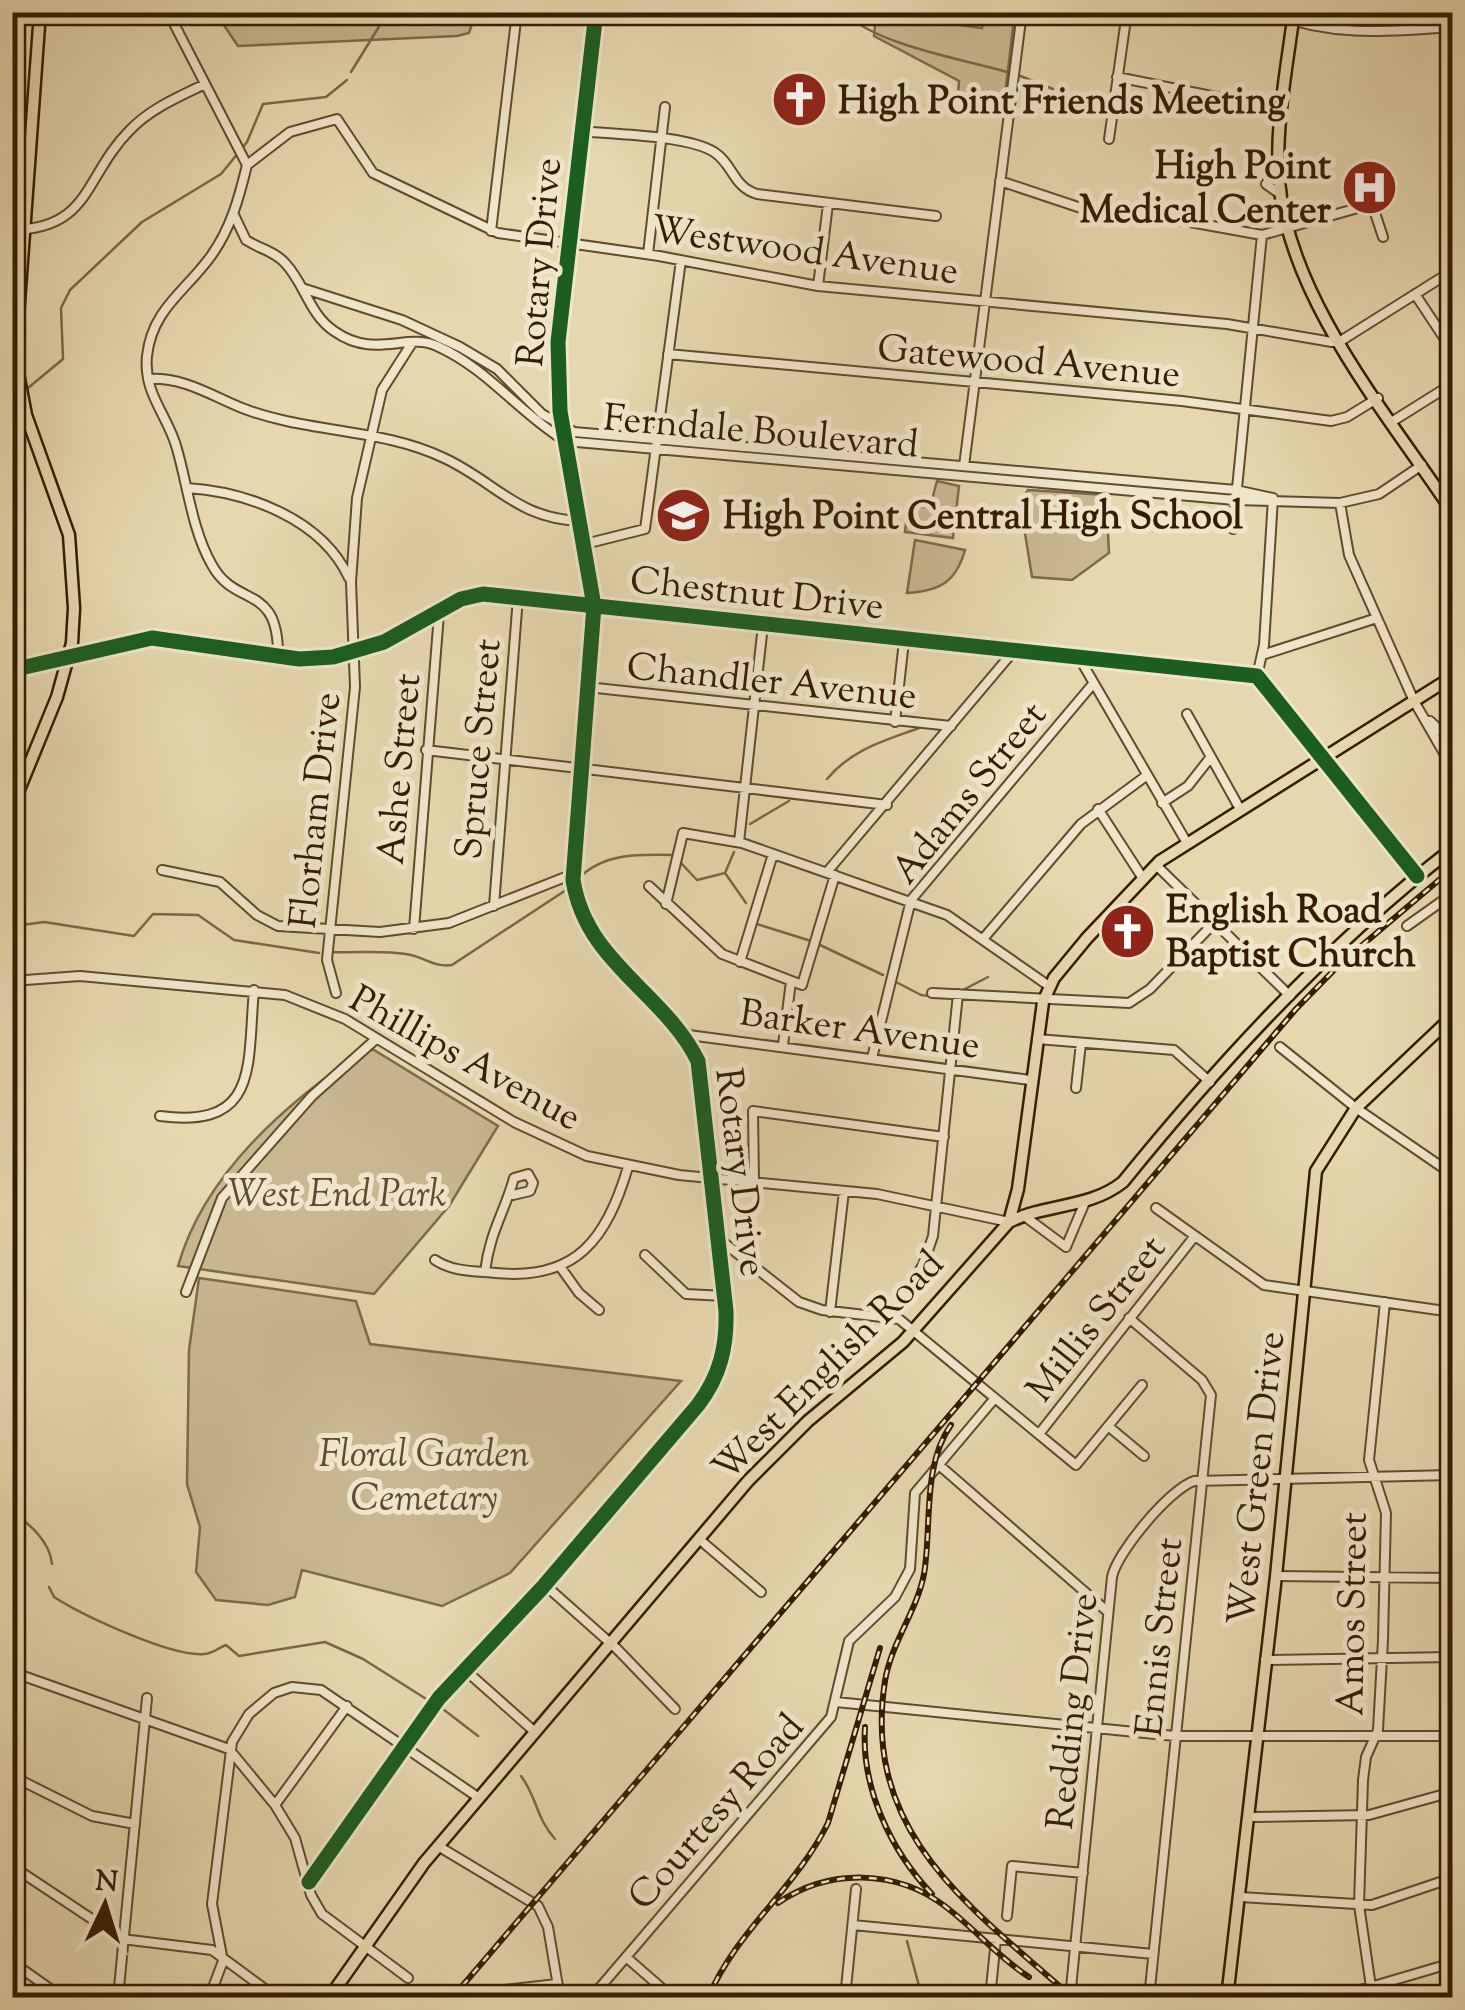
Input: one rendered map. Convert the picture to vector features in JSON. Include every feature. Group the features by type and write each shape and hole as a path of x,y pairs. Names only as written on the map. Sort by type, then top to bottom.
{"main road":[{"path":"12,807 68,656 75,572 69,535 26,414 15,358 18,230 40,12"},
{"path":"1293,18 1278,166 1288,228 1310,293 1452,511"},
{"name":"West English Road","path":"328,1998 438,1846 699,1539 772,1456 914,1331 1009,1222 1018,1190 1035,1039 1049,986 1156,865 1240,808 1452,677"},
{"path":"1009,1222 1027,1213 1099,1199 1123,1182 1290,996 1417,876 1452,849"},
{"name":"West Green Drive","path":"1227,1998 1276,1576 1316,1171 1356,1108 1452,1017"},
{"path":"1435,1034 1452,1029"},
{"path":"1018,1190 1027,1213"}],"street":[{"path":"168,12 247,165 234,214 213,254 160,314 149,344 148,379 177,445 212,566 226,582 253,596 268,610 277,630 278,656"},
{"path":"491,231 518,12"},
{"name":"Rotary Drive","path":"308,1882 464,1669 545,1584 712,1385 726,1341 725,1296 702,1076 682,1034 600,948 578,906 573,874 594,606 565,441 558,358 596,12"},
{"path":"963,471 1022,12"},
{"path":"1108,140 1127,12"},
{"path":"1267,12 1356,33 1452,27"},
{"path":"1117,76 1282,110"},
{"path":"18,230 43,230 64,218 134,126 204,84"},
{"path":"648,254 665,107"},
{"name":"Westwood Avenue","path":"247,165 290,132 337,119 344,124 373,173 454,209 491,231 648,254 818,286 1253,328 1339,342"},
{"path":"583,131 710,150 748,192 936,216"},
{"path":"1000,181 1093,212 1168,218 1262,235 1372,204 1383,237"},
{"path":"818,286 828,204"},
{"name":"Ferndale Boulevard","path":"234,214 246,240 274,253 321,320 348,339 379,347 438,341 485,372 537,423 565,441 656,444 1340,503 1380,494 1422,465"},
{"path":"1233,528 1262,235"},
{"path":"585,544 645,529 681,260"},
{"path":"1339,342 1452,272"},
{"name":"Ferndale Boulevard","path":"302,288 438,341 497,369 542,414 564,428 656,444"},
{"path":"1415,294 1452,350"},
{"name":"Florham Drive","path":"336,993 328,972 329,929 352,718 353,539 369,438 382,390 412,343"},
{"name":"Gatewood Avenue","path":"668,354 1182,401 1244,413 1335,421 1378,398"},
{"path":"148,379 187,383 268,417 441,456 531,512 581,520"},
{"path":"1393,422 1452,384"},
{"path":"187,488 229,494 267,507 330,548 351,582"},
{"path":"1273,498 1262,655 1257,676 1417,876"},
{"path":"1340,503 1345,545 1414,701 1452,767"},
{"path":"330,548 344,547 353,539"},
{"name":"Chestnut Drive","path":"12,670 152,638 317,659 354,652 471,596 1257,676"},
{"name":"Spruce Street","path":"494,906 502,759 518,598"},
{"name":"Ashe Street","path":"414,929 438,614"},
{"path":"1262,655 1377,618"},
{"path":"739,842 763,625"},
{"path":"894,722 904,640"},
{"path":"650,886 714,948 802,985 831,874 1012,653"},
{"path":"1081,661 1187,843"},
{"name":"Adams Street","path":"872,1058 911,902 1092,685"},
{"name":"Chandler Avenue","path":"587,687 950,726"},
{"path":"1186,714 1240,808"},
{"path":"1424,715 1452,742"},
{"path":"426,750 887,805"},
{"path":"1162,803 1188,786 1210,758"},
{"path":"983,939 1098,809 1146,776"},
{"path":"1098,809 1142,877"},
{"path":"666,904 682,834 690,832 739,842 947,915 1049,986"},
{"path":"740,962 773,854"},
{"path":"1156,865 1290,996"},
{"path":"162,870 220,882 257,915 278,926 329,929 414,929 449,923 573,874"},
{"path":"1407,926 1452,894"},
{"path":"932,992 1043,1002 1137,1001 1215,922"},
{"name":"Phillips Avenue","path":"12,981 80,976 254,990 315,1004 514,1122 587,1156 628,1167 711,1178 844,1190 1009,1222"},
{"path":"783,1046 791,981"},
{"path":"160,1116 202,1119 235,1098 247,1067 254,990"},
{"path":"891,1316 929,1252 938,1206 958,994"},
{"name":"Barker Avenue","path":"682,1034 1030,1080"},
{"path":"186,1292 222,1198 312,1096 376,1039"},
{"path":"1035,1039 1174,1050 1210,1082"},
{"path":"1076,1088 1081,1043"},
{"path":"1280,1047 1356,1108 1452,1174"},
{"path":"754,1181 753,1111 944,1137"},
{"path":"435,1260 453,1269 518,1276 562,1268 606,1226 628,1167"},
{"path":"830,1312 844,1190"},
{"path":"485,1272 493,1225 513,1195"},
{"path":"1027,1213 1066,1247 1085,1202"},
{"path":"1156,1208 1256,1282 1452,1312"},
{"name":"Millis Street","path":"1039,1434 1194,1237"},
{"path":"719,1239 799,1302 830,1312 891,1316 1076,1465 1142,1385"},
{"path":"645,1255 686,1294 725,1296"},
{"path":"562,1268 579,1292 599,1310"},
{"name":"Amos Street","path":"1371,1987 1359,1905 1366,1757 1374,1736 1382,1657 1386,1513 1372,1478 1370,1442 1385,1302"},
{"name":"Ennis Street","path":"1129,1318 1210,1390 1149,1998"},
{"name":"Courtesy Road","path":"591,1998 817,1737 836,1702 849,1641 905,1581 912,1557 915,1493 995,1398"},
{"path":"1201,1480 1452,1476 1447,1457 1452,1402"},
{"path":"1108,1426 1144,1456"},
{"path":"939,1465 1108,1612"},
{"name":"Redding Drive","path":"1070,1998 1113,1570 1120,1556 1180,1487 1201,1480"},
{"path":"699,1539 761,1592"},
{"path":"1276,1576 1452,1578"},
{"path":"545,1584 611,1643 676,1710"},
{"path":"1266,1660 1452,1657"},
{"path":"464,1669 535,1732"},
{"path":"12,1672 229,1749 275,1805 295,1838 322,1914 408,1978"},
{"path":"209,1998 223,1954 212,1904 229,1749 249,1714 281,1690 312,1687 347,1706 479,1798"},
{"path":"118,1998 147,1698"},
{"path":"836,1702 1175,1736 1452,1736"},
{"path":"275,1805 347,1706"},
{"path":"12,1776 92,1816 135,1824"},
{"path":"1250,1817 1362,1814 1452,1792"},
{"path":"438,1846 536,1904 548,1927 560,1998"},
{"path":"12,1866 124,1939 223,1954 277,1998"},
{"path":"1007,1916 1012,1866 1082,1873"},
{"path":"1241,1897 1359,1905 1382,1902 1452,1878"},
{"path":"846,1998 856,1890"},
{"path":"853,1925 1153,1954"},
{"path":"990,1998 996,1939"},
{"path":"626,1957 674,1998"},
{"path":"12,1962 63,1998"},
{"path":"1334,1998 1452,1964"},
{"path":"489,1995 557,1984"}],"green space":[{"path":"223,12 476,13 469,33 457,36 238,46 221,21"},
{"path":"876,14 982,28 984,17 1014,19 1004,104 958,94 959,81 874,36"},
{"path":"937,481 959,486 953,538 905,532 908,507 930,507"},
{"path":"1028,490 1106,495 1109,553 1072,580 1032,577 1020,502"},
{"path":"915,540 965,550 957,570 945,583 907,593"},
{"name":"West End Park","path":"365,1049 374,1050 498,1126 449,1206 374,1294 178,1266 208,1200 252,1142 307,1092"},
{"name":"Floral Garden Cemetary","path":"199,1278 356,1301 370,1344 681,1381 510,1573 442,1606 302,1570 295,1597 268,1605 216,1600 196,1572 200,1527 187,1484 189,1350"}],"waterway":[{"path":"351,72 388,12"},
{"path":"844,12 858,24 898,42 1007,72"},
{"path":"1018,75 1053,89"},
{"path":"28,388 63,359 61,308 70,290 142,222 221,174 247,142 263,104 326,97 347,80"},
{"path":"827,779 858,753 919,728"},
{"path":"750,824 789,801"},
{"path":"680,862 697,880 725,873 734,852"},
{"path":"577,880 609,860 634,855 673,855"},
{"path":"725,873 746,903"},
{"path":"332,952 397,953 452,965 566,890"},
{"path":"12,937 22,925 44,922 134,936 153,914 198,915 234,940 319,953"},
{"path":"757,924 811,941"},
{"path":"818,944 883,975"},
{"path":"963,990 988,977"},
{"path":"896,982 921,995 948,998"},
{"path":"12,1514 38,1535 52,1564"},
{"path":"49,1587 54,1597 105,1624 189,1653 207,1654 226,1645 239,1656 325,1642 363,1659 431,1702"},
{"path":"439,1706 478,1736"},
{"path":"521,1776 555,1839"},
{"path":"907,1941 919,1986 934,1998"}],"railway":[{"path":"452,1998 1296,1009 1340,964 1452,869"},
{"path":"951,1425 932,1477 921,1588 885,1681 882,1735 890,1782 907,1825 932,1863 998,1932 1073,1998"},
{"path":"708,1998 734,1952 800,1868 828,1823 880,1648"},
{"path":"865,1727 868,1773 882,1817 904,1858 932,1894"},
{"path":"778,1903 798,1892 841,1879 885,1880 906,1885 946,1907 1029,1977"}],"cycle path":[{"path":"309,1882 439,1698 542,1588 698,1405 717,1372 725,1337 726,1311 698,1061 666,1015 593,934 573,880 594,606 560,411 558,342 596,12"},
{"path":"12,670 152,638 299,659 333,657 384,642 461,599 483,594 1257,676 1417,876"}],"place":[{"name":"High Point Friends Meeting","path":"799,100"},
{"name":"High Point Medical Center","path":"1370,187"},
{"name":"High Point Central High School","path":"684,515"},
{"name":"English Road Baptist Church","path":"1127,931"}]}
